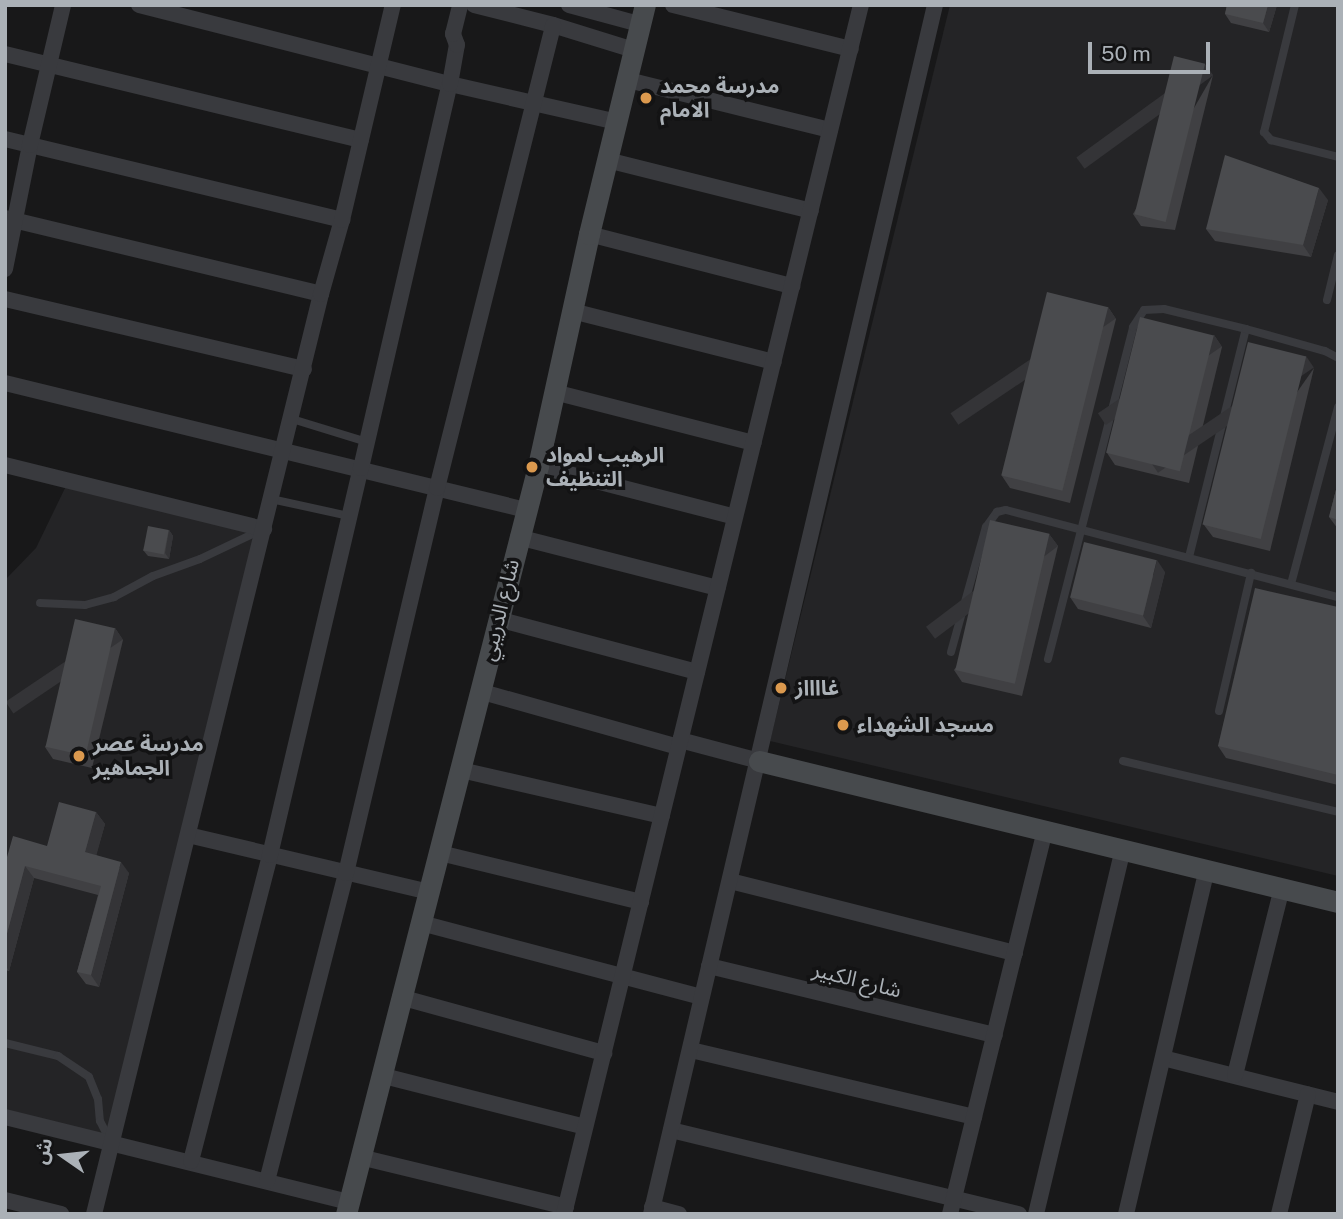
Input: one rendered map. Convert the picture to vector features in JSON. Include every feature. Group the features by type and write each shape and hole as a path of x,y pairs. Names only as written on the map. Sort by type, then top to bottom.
{"street":[{"path":"5,269 11,219 63,5"},
{"path":"139,5 450,84 617,122"},
{"path":"94,1214 321,293 342,220 393,5"},
{"path":"191,1161 270,855 361,468 450,84 457,45 453,34 460,5"},
{"path":"474,5 553,25 634,50"},
{"path":"569,5 642,15"},
{"path":"673,5 850,49"},
{"path":"360,1157 565,1210 861,5"},
{"path":"679,1214 652,1210 935,5"},
{"name":"شارع الدريبي","path":"347,1208 538,466 589,234 642,15"},
{"path":"267,1181 346,873 437,488 553,25"},
{"path":"5,54 361,140"},
{"path":"628,80 830,130"},
{"path":"5,139 342,220"},
{"path":"607,160 811,211"},
{"path":"11,219 321,293"},
{"path":"589,234 793,286"},
{"path":"5,299 304,369"},
{"path":"572,311 774,362"},
{"path":"5,383 526,510"},
{"path":"554,391 754,443"},
{"path":"5,464 264,528"},
{"path":"538,466 735,517"},
{"path":"518,537 718,588"},
{"path":"498,619 697,672"},
{"path":"479,691 679,743 1338,902"},
{"path":"461,770 662,816"},
{"path":"952,1207 1045,831"},
{"path":"188,835 429,892"},
{"path":"1035,1214 1123,850"},
{"path":"440,853 641,902"},
{"path":"1126,1214 1207,869"},
{"path":"730,881 1015,953"},
{"path":"1235,1075 1282,888"},
{"path":"421,923 701,997"},
{"name":"شارع الكبير","path":"709,966 995,1035"},
{"path":"400,997 604,1053"},
{"path":"691,1051 974,1117"},
{"path":"1163,1058 1338,1102"},
{"path":"380,1075 585,1127"},
{"path":"1279,1214 1308,1094"},
{"path":"5,1117 267,1181 347,1208"},
{"path":"671,1130 952,1207 1019,1214"},
{"path":"10,1205 61,1214"}],"lane":[{"path":"1295,5 1264,132 1271,141 1338,157"},
{"path":"1326,300 1338,255"},
{"path":"1048,659 1136,318 1144,310 1154,307 1246,329 1325,351 1338,358"},
{"path":"1189,557 1246,329"},
{"path":"1292,584 1338,407"},
{"path":"292,419 367,442"},
{"path":"271,499 349,516"},
{"path":"951,652 989,519 1006,510 1338,597"},
{"path":"40,603 85,605 114,597 153,576 200,559 264,528"},
{"path":"1219,711 1251,573"},
{"path":"1123,761 1338,812"},
{"path":"5,1043 58,1056 89,1077 98,1099 100,1121 111,1143"}],"shaded area":[{"path":"950,5 1338,5 1338,876 770,741"},
{"path":"67,484 262,530 111,1143 5,1117 5,580 36,548"}],"building":[{"path":"1227,5 1268,5 1263,23 1225,14"},
{"path":"1174,56 1205,64 1166,222 1135,214"},
{"path":"1225,155 1319,188 1303,245 1206,229"},
{"path":"1047,292 1108,307 1062,491 1001,475"},
{"path":"1140,317 1214,335 1180,471 1106,453"},
{"path":"1248,342 1306,357 1261,539 1203,524"},
{"path":"1338,482 1338,520 1329,517"},
{"path":"990,520 1049,534 1015,684 955,670"},
{"path":"148,526 169,530 164,555 143,551"},
{"path":"1084,542 1157,560 1143,615 1070,597"},
{"path":"1255,588 1338,607 1338,775 1218,746"},
{"path":"75,619 115,628 85,756 46,747"},
{"path":"59,802 96,812 85,852 121,862 91,975 77,972 101,886 25,866 5,941 5,864 13,836 47,846"}],"place":[{"name":"مدرسة محمد الامام","path":"646,98"},
{"name":"الرهيب لمواد التنظيف","path":"532,467"},
{"name":"غااااز","path":"781,688"},
{"name":"مسجد الشهداء","path":"843,725"},
{"name":"مدرسة عصر الجماهير","path":"79,756"}]}
